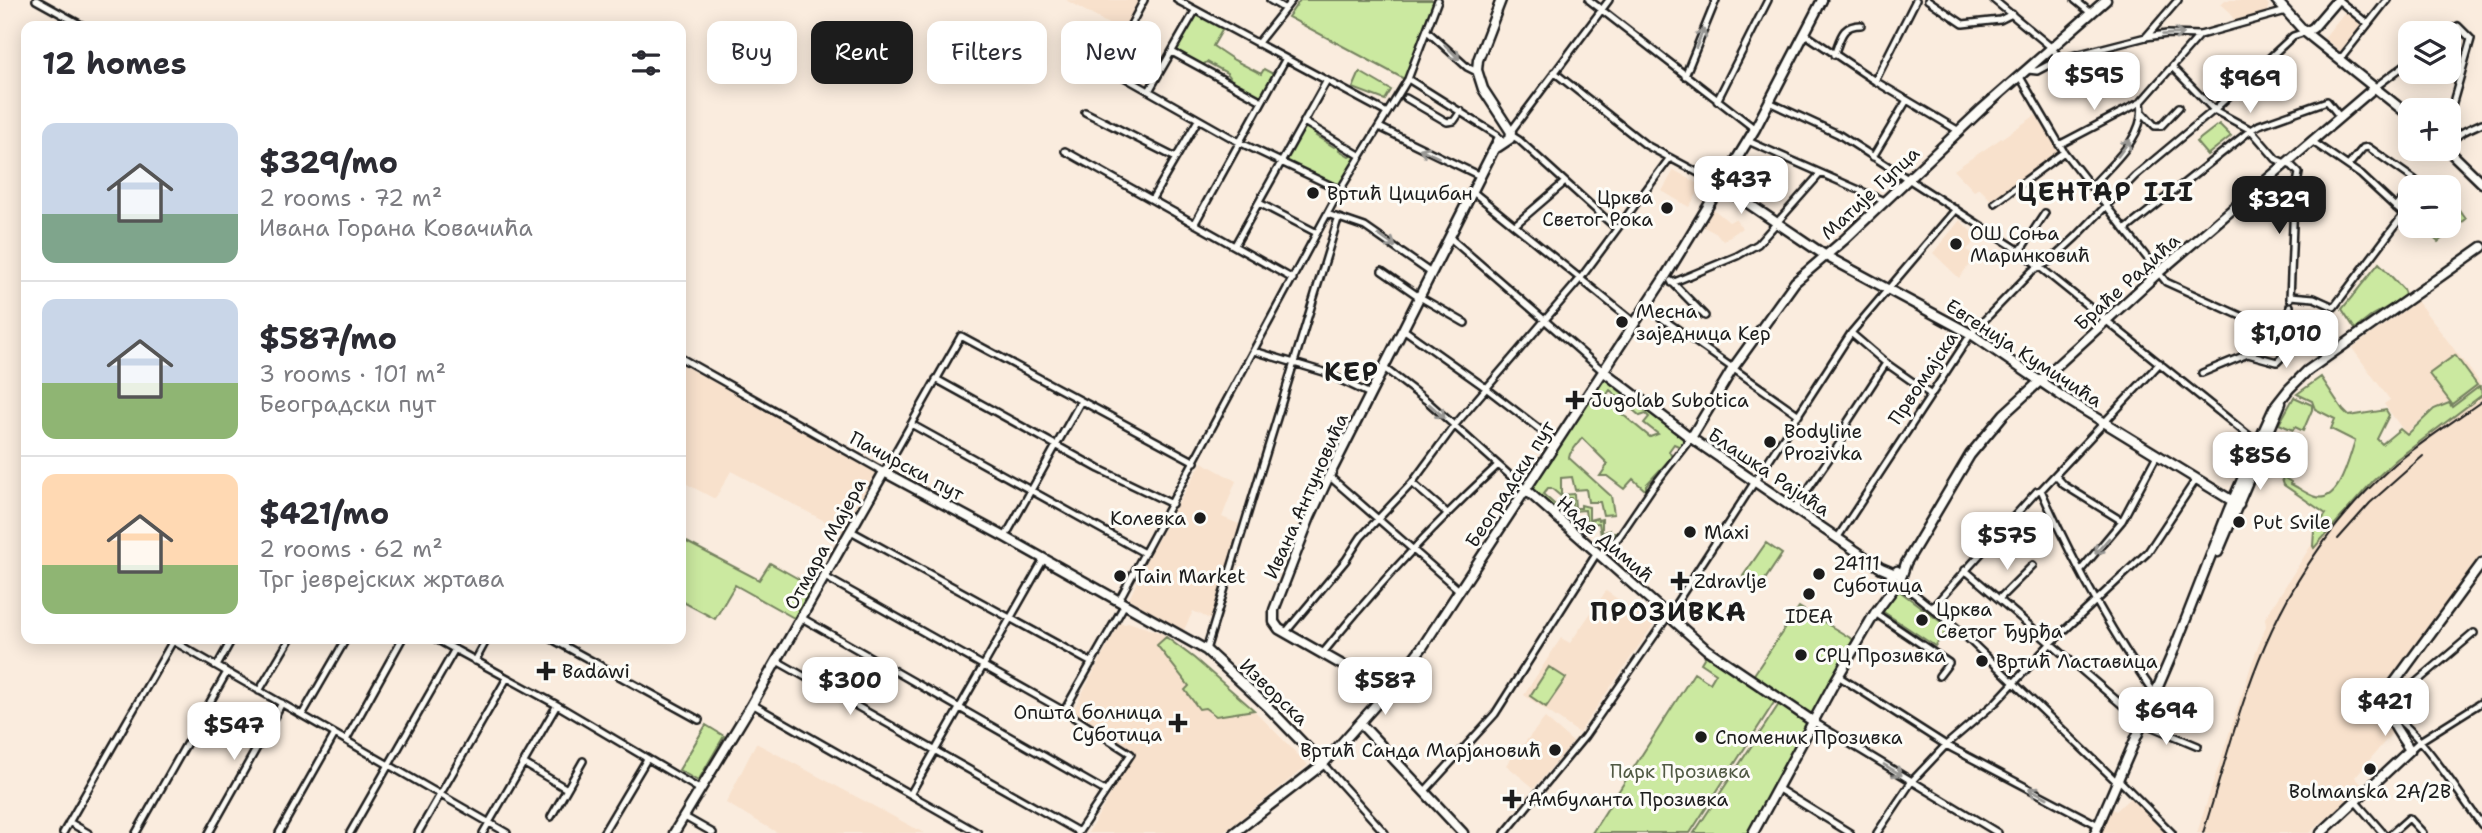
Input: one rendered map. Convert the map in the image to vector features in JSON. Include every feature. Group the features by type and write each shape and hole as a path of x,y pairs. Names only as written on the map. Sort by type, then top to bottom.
{"street":[{"path":"36,0 74,21"},
{"path":"1144,0 1108,68 1239,142 1340,190"},
{"path":"1177,0 1387,113"},
{"path":"1270,0 1285,9"},
{"path":"1257,44 1292,0"},
{"path":"1064,711 1092,663 1144,553 1340,190 1408,79 1438,0"},
{"path":"1501,0 1478,60 1477,72 1481,85 1501,118 1504,134"},
{"path":"1589,0 1755,129"},
{"name":"Ивана Антуновића","path":"1286,633 1275,625 1274,610 1310,516 1418,296 1504,134 1609,0"},
{"path":"1685,76 1716,0"},
{"path":"1717,101 1768,0"},
{"name":"Београдски пут","path":"1234,833 1323,764 1412,661 1635,323 1669,280 1755,129 1822,0"},
{"path":"1875,80 1916,0"},
{"path":"1928,0 1964,24 2000,20 2011,14"},
{"path":"1994,0 2052,48 2060,59"},
{"path":"2075,0 2091,13"},
{"name":"Матије Гупца","path":"1691,438 1733,368 1786,292 1803,273 1826,256 1958,131 2106,0"},
{"path":"2146,37 2178,0"},
{"path":"2276,0 2305,32 2398,107"},
{"path":"2305,32 2313,28 2337,0 2368,24"},
{"path":"2342,57 2387,0"},
{"path":"1149,91 1195,10"},
{"path":"2028,70 2037,71 2060,59 2146,37 2167,34 2200,35 2286,11"},
{"path":"1834,55 1845,28 1861,25"},
{"path":"2461,29 2471,39 2461,74"},
{"path":"1427,31 1467,67 1477,72"},
{"name":"Првомајска","path":"1838,537 1971,334 2032,271 2076,237 2150,163 2214,110 2293,36 2305,32"},
{"path":"1805,34 1834,55 1958,131"},
{"path":"2060,145 2141,102 2200,35"},
{"path":"1172,51 1262,102"},
{"path":"1195,223 1285,60"},
{"path":"2173,68 2214,110 2251,130 2276,159 2299,173 2294,200 2289,339 2283,356 2277,362 2248,354 2202,373"},
{"name":"Браће Радића","path":"1753,833 1875,613 1970,455 2004,414 2158,273 2398,70"},
{"path":"1553,72 1646,145 1721,185"},
{"path":"2020,77 2064,152 2158,273 2172,285 2329,356"},
{"path":"1408,79 1461,111 1519,139 1618,229"},
{"path":"1235,245 1326,82"},
{"path":"1406,98 1447,122 1454,121 1461,111"},
{"path":"1872,157 1907,100"},
{"path":"2125,230 2259,125 2327,101 2340,117"},
{"path":"1769,102 1838,134 2020,251 2258,443"},
{"path":"2091,187 2134,135 2143,114 2141,102"},
{"path":"2143,114 2155,126 2161,126 2179,107"},
{"path":"1085,112 1177,159"},
{"path":"1153,200 1198,120"},
{"path":"1304,122 1361,156"},
{"path":"2461,134 2482,123"},
{"path":"1379,127 1480,176"},
{"path":"1748,141 1884,201"},
{"path":"2313,142 2348,166 2396,208 2398,205"},
{"path":"2348,166 2363,148 2368,147 2408,175"},
{"path":"1065,151 1293,279"},
{"path":"1995,202 2064,152"},
{"path":"1388,691 1286,633 1346,560 1361,537 1412,483 1454,426 1580,279 1669,159"},
{"path":"2459,161 2482,183"},
{"path":"1705,316 1669,280 1749,250 1765,239 1820,174"},
{"path":"2474,177 2482,192"},
{"path":"1515,225 1565,182"},
{"name":"Евгенија Кумичића","path":"1721,185 1826,256 1971,334 2156,457 2236,503"},
{"path":"1472,191 1635,323"},
{"path":"1259,202 1317,233"},
{"path":"1505,833 1585,736 1668,616 1852,333 1956,209"},
{"path":"2020,251 2045,213"},
{"path":"1327,214 1365,227 1431,272"},
{"path":"1206,650 1338,219"},
{"path":"2290,300 2314,298 2334,307 2398,223"},
{"name":"Блашка Рајића","path":"1449,237 1604,372 1691,438 1896,579"},
{"path":"2236,503 2274,408 2298,379 2482,247"},
{"path":"1382,271 1465,323"},
{"path":"1646,307 1799,415"},
{"path":"1403,329 1556,442"},
{"path":"1852,333 1886,363 1930,394"},
{"name":"Отмара Мајера","path":"674,833 802,618 961,336 1081,401"},
{"path":"1254,351 1324,372 1370,394"},
{"name":"Пачирски пут","path":"686,361 1122,602"},
{"path":"1795,508 1842,440 1847,422 1886,363"},
{"path":"1932,608 2038,491 2105,424 2160,363"},
{"name":"Наде Димић","path":"1384,368 1406,384 1706,649 1814,722"},
{"path":"936,379 1099,469 1172,504"},
{"path":"1838,676 1946,745 2097,829 2282,400"},
{"path":"1005,537 1081,401 1195,462"},
{"path":"911,424 1144,553"},
{"path":"1424,792 1495,714 1599,554 1618,538 1651,488 1691,438"},
{"path":"2080,571 2122,521 2156,457"},
{"path":"1322,654 1414,548 1497,466"},
{"path":"2055,475 2064,485 2122,521"},
{"path":"1329,476 1460,591"},
{"path":"1878,833 1912,781 1946,745 1996,702 2050,644 2148,552 2195,481"},
{"path":"1412,483 1447,513"},
{"path":"2041,490 2096,603 2127,655 2155,694"},
{"path":"851,531 1092,663"},
{"path":"911,793 1044,559"},
{"path":"2410,750 2392,722 2386,694 2482,563"},
{"path":"1999,599 2033,565"},
{"path":"1965,570 2143,723 2198,746"},
{"path":"777,661 1079,832 1131,754 1064,711 825,577"},
{"path":"1896,579 1959,630 2172,833"},
{"name":"Изворска","path":"1122,602 1206,650 1271,709 1385,833"},
{"path":"1875,613 1949,663 1939,676"},
{"path":"802,618 1105,791"},
{"path":"2388,709 2474,633"},
{"path":"63,833 172,644"},
{"path":"181,644 507,833"},
{"path":"217,666 229,644"},
{"path":"260,691 287,644"},
{"path":"302,715 343,644"},
{"path":"346,740 399,644"},
{"path":"445,644 557,705 699,789"},
{"path":"475,661 484,644"},
{"path":"561,644 699,720"},
{"path":"350,833 454,649"},
{"path":"136,833 227,671"},
{"path":"418,833 508,678"},
{"path":"2321,833 2420,741 2482,702"},
{"path":"209,833 282,703"},
{"path":"752,704 978,833"},
{"path":"483,833 557,705"},
{"path":"2388,709 2401,719 2420,741 2482,825"},
{"path":"1814,722 1998,833"},
{"path":"1360,723 1463,833"},
{"path":"279,833 335,734"},
{"path":"603,833 647,759"},
{"path":"551,817 583,761"},
{"path":"523,762 567,789"},
{"path":"1777,788 1850,833"},
{"path":"2356,802 2383,833"},
{"path":"683,816 713,833"},
{"path":"2392,833 2409,818 2423,833"},
{"path":"69,822 88,833"}],"shaded area":[{"path":"1066,0 1142,0 1131,21 1103,21"},
{"path":"2225,0 2264,0 2269,5 2266,14 2235,23 2230,12 2221,4"},
{"path":"2347,9 2364,23 2341,52 2324,38"},
{"path":"2036,115 2059,152 1991,200 1979,188 1974,191 1954,170"},
{"path":"1674,170 1702,186 1689,207 1662,191"},
{"path":"1712,208 1729,222 1735,219 1742,228 1723,241 1717,234 1702,226"},
{"name":"ОШ Соња Маринковић","path":"1960,220 1977,238 1967,250 1975,257 1959,278 1933,253"},
{"path":"2417,301 2481,384 2451,405 2448,402 2436,409 2434,407 2406,434 2384,404 2390,400 2352,348"},
{"path":"686,367 881,475 847,533 731,471 715,499 686,484"},
{"path":"2482,396 2482,553 2373,701 2393,732 2355,777 2364,787 2309,833 2197,833 2266,626 2265,618 2312,544 2354,496 2415,441"},
{"path":"1202,462 1236,481 1222,517 1241,525 1217,612 1214,610 1212,620 1193,611 1182,634 1144,613 1144,608 1129,599 1149,555"},
{"path":"1606,591 1654,624 1579,733 1524,695 1561,638 1570,643"},
{"name":"Општа болница Суботица","path":"1128,622 1162,633 1194,658 1254,710 1308,765 1223,833 1088,833 1134,754 1072,712 1120,623"},
{"path":"1545,718 1573,742 1534,788 1506,765"},
{"path":"756,743 924,833 778,833 726,803"},
{"path":"2132,796 2168,833 2100,833 2111,808 2116,811"}],"green space":[{"path":"1300,0 1439,0 1408,81 1288,17"},
{"path":"1195,12 1224,27 1213,46 1261,74 1264,69 1275,75 1261,100 1227,82 1230,77 1227,73 1207,62 1201,66 1173,51"},
{"path":"1360,72 1391,90 1385,100 1353,88"},
{"path":"2219,124 2231,136 2207,155 2196,142"},
{"path":"1303,126 1318,133 1316,136 1334,147 1336,144 1341,147 1339,150 1349,156 1352,153 1359,157 1338,188 1337,184 1288,164 1284,159"},
{"path":"2379,263 2403,289 2406,297 2373,315 2355,329 2342,309"},
{"path":"2455,355 2477,385 2452,404 2429,374"},
{"path":"1603,371 1691,438 1683,448 1674,444 1669,451 1672,457 1646,485 1646,491 1633,479 1624,489 1607,476 1600,476 1608,464 1582,438 1569,458 1611,496 1614,514 1603,515 1600,502 1588,502 1586,489 1575,490 1572,477 1561,478 1561,495 1574,494 1575,508 1581,508 1581,505 1589,507 1589,520 1602,519 1602,533 1610,530 1617,534 1601,535 1599,523 1587,524 1585,510 1573,511 1571,498 1563,498 1548,488 1543,494 1581,528 1578,536 1525,489","holes":["1610,390 1640,416 1646,414 1649,417 1644,423 1658,434 1650,437 1604,399"]},
{"path":"2321,377 2349,416 2386,410 2389,415 2377,439 2382,444 2400,429 2407,435 2434,409 2449,403 2452,407 2480,386 2482,395 2397,459 2373,481 2314,548 2314,531 2326,514 2284,485 2282,479 2283,477 2313,496 2324,497 2331,493 2342,477 2355,441 2331,429 2335,419 2315,409 2312,401 2297,394"},
{"path":"2294,397 2312,405 2303,431 2279,424"},
{"path":"2273,439 2295,449 2286,470 2268,462 2265,468 2261,466"},
{"path":"686,542 759,580 770,563 813,587 794,618 735,585 715,619 686,604"},
{"path":"1766,543 1782,554 1760,587 1743,576"},
{"path":"1898,590 1949,628 1935,646 1882,611"},
{"path":"1799,607 1857,642 1813,714 1748,833 1694,833 1783,698 1753,676"},
{"path":"1166,637 1254,710 1216,716 1205,708 1199,709 1185,690 1189,686 1157,645"},
{"name":"Парк Прозивка","path":"1707,653 1775,701 1690,833 1592,833 1694,673 1710,683 1716,673 1701,663"},
{"path":"1549,667 1566,678 1546,707 1530,696"},
{"path":"706,725 724,736 698,781 679,770"}],"railway":[{"path":"2203,833 2256,668 2277,620 2304,571 2337,525 2375,483 2416,447 2482,401"},
{"path":"2338,539 2370,503 2423,456"}],"place":[{"name":"Вртић Цицибан","path":"1313,193"},
{"name":"Црква Светог Рока","path":"1667,208"},
{"name":"ОШ Соња Маринковић","path":"1956,244"},
{"name":"Месна заједница Кер","path":"1622,322"},
{"name":"Jugolab Subotica","path":"1575,400"},
{"name":"Bodyline Prozivka","path":"1770,442"},
{"name":"Колевка","path":"1200,518"},
{"name":"Put Svile","path":"2239,522"},
{"name":"Maxi","path":"1690,532"},
{"name":"24111 Суботица","path":"1819,574"},
{"name":"Tain Market","path":"1120,576"},
{"name":"Zdravlje","path":"1680,581"},
{"name":"IDEA","path":"1809,594"},
{"name":"Црква Светог Ђурђа","path":"1922,620"},
{"name":"СРЦ Прозивка","path":"1801,655"},
{"name":"Вртић Ластавица","path":"1982,661"},
{"name":"Badawi","path":"546,671"},
{"name":"Општа болница Суботица","path":"1178,723"},
{"name":"Споменик Прозивка","path":"1701,737"},
{"name":"Вртић Санда Марјановић","path":"1555,750"},
{"name":"Bolmanska 2A/2B","path":"2370,769"},
{"name":"Амбуланта Прозивка","path":"1512,799"}],"district":[{"name":"ЦЕНТАР III","path":"2106,191"},
{"name":"КЕР","path":"1352,371"},
{"name":"ПРОЗИВКА","path":"1669,611"}]}
